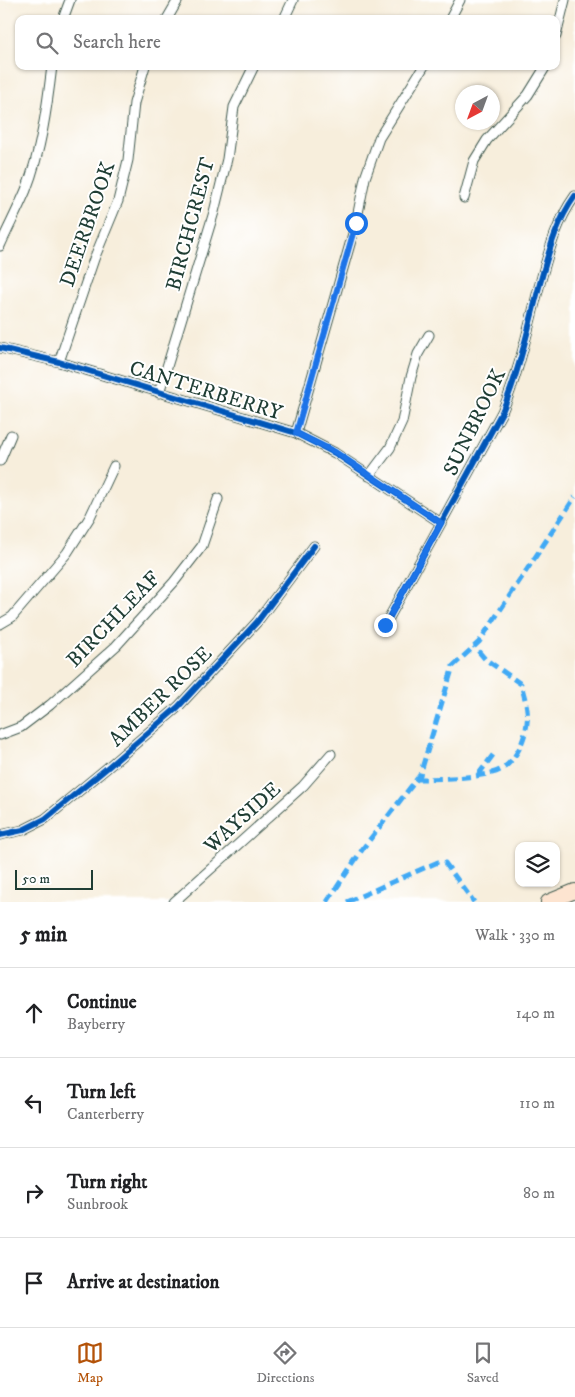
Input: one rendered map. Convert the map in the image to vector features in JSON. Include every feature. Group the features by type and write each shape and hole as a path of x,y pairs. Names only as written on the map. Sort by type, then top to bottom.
{"main road":[{"path":"548,902 575,891"}],"street":[{"path":"64,15 70,0"},
{"path":"169,15 178,0"},
{"path":"286,15 293,0"},
{"path":"452,15 460,0"},
{"path":"560,22 566,0"},
{"path":"0,246 26,190 37,153 51,70"},
{"name":"DEERBROOK","path":"59,362 94,259 118,201 128,160 134,103 144,70"},
{"name":"BIRCHCREST","path":"159,393 214,212 227,159 234,107 252,70"},
{"path":"296,433 354,232 368,170 379,138 422,70"},
{"path":"464,198 474,161 487,140 528,95 544,70"},
{"name":"SUNBROOK","path":"385,625 502,412 511,391 554,235 567,207 575,196"},
{"path":"369,476 390,448 402,422 411,377 418,354 429,335"},
{"name":"CANTERBERRY","path":"0,348 59,362 296,433 335,452 441,523"},
{"path":"0,461 11,435"},
{"path":"0,624 12,616 67,553 90,517 114,466"},
{"name":"BIRCHLEAF","path":"0,735 21,727 50,705 116,646 174,582 202,546 218,499"},
{"name":"AMBER ROSE","path":"0,835 23,830 45,819 178,707 257,622 314,546"},
{"name":"WAYSIDE","path":"174,902 303,786 331,754"}],"marked path":[{"path":"327,902 364,847 420,775 453,666 479,642 575,497"},
{"path":"416,779 460,778 493,773 506,766 512,760 525,735 527,726 526,703 521,684 485,659 474,646"},
{"path":"478,775 493,755"},
{"path":"347,902 438,862 445,863 474,902"}],"cycle path":[{"path":"385,625 502,412 518,366 553,240 562,218 575,196"},
{"path":"0,348 59,362 296,433 335,453 441,523"},
{"path":"0,835 23,830 45,819 178,707 257,622 314,546"}],"route":[{"path":"356,223 296,433 335,452 441,523 385,625"}]}
